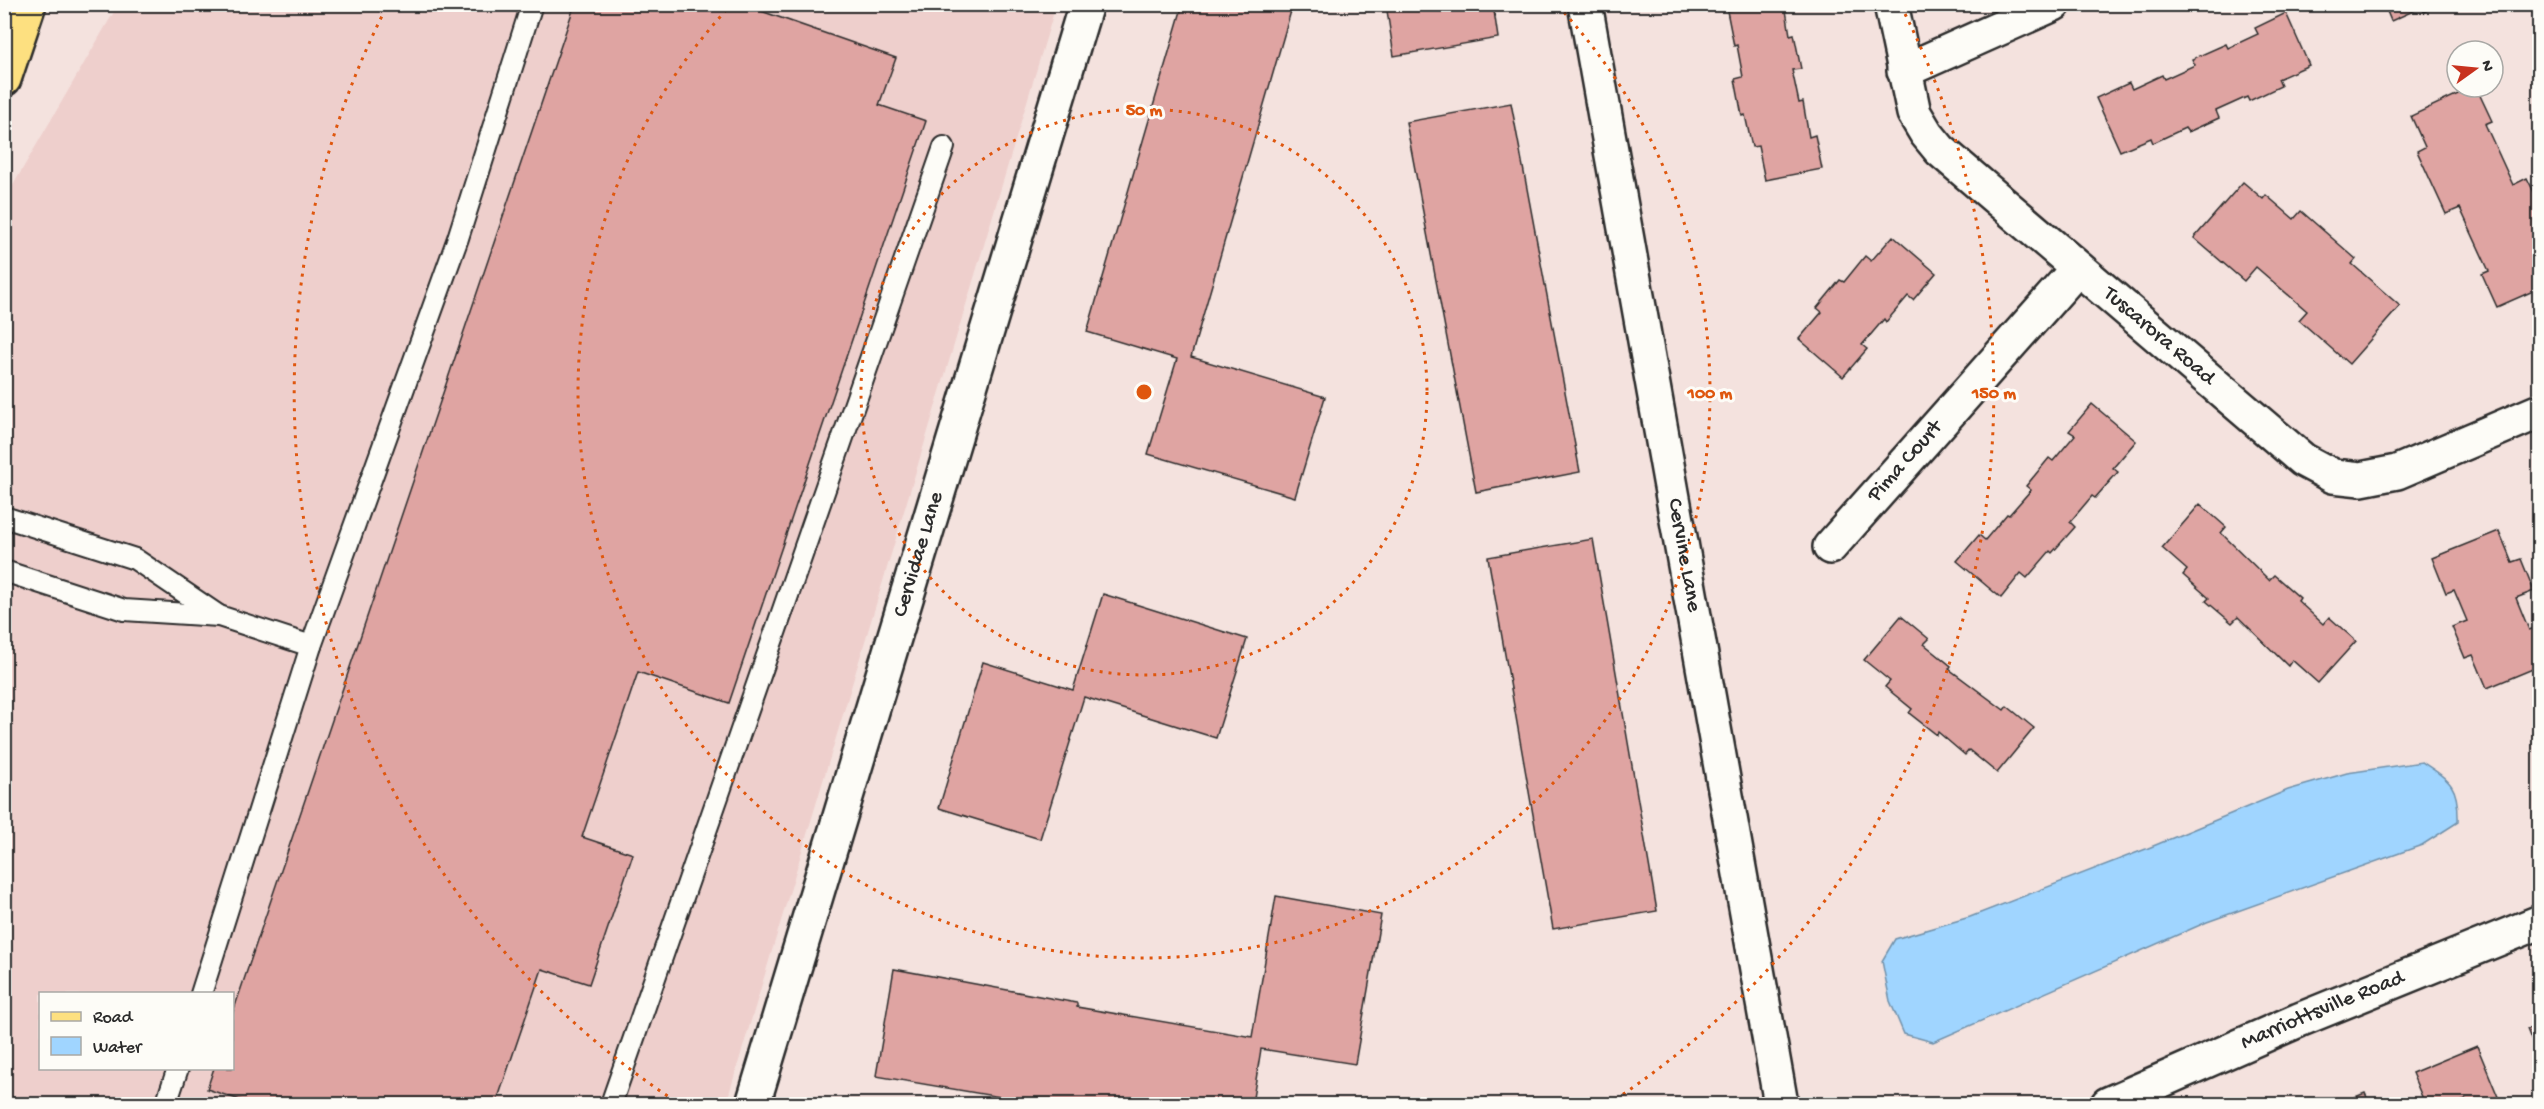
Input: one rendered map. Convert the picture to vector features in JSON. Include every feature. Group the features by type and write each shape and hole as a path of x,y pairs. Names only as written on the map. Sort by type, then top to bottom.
{"main road":[{"path":"4,79 29,4"}],"street":[{"name":"Cervidae Lane","path":"753,1104 1086,4"},
{"name":"Cervine Lane","path":"1585,4 1781,1104"},
{"name":"Tuscarora Road","path":"1891,4 1914,113 1940,150 2303,460 2333,476 2361,479 2397,472 2540,411"},
{"path":"1904,71 2054,4"},
{"name":"Pima Court","path":"1830,547 2077,269"},
{"name":"Marriottsville Road","path":"2108,1104 2299,1020 2540,922"}],"lane":[{"path":"201,992 311,646 458,238 531,4"},
{"path":"611,1104 944,147"},
{"path":"4,517 135,559 219,616"},
{"path":"4,572 124,610 219,616 311,646"},
{"path":"166,1104 176,1070"}],"shaded area":[{"path":"118,5 1056,5 726,1104 5,1104 5,199"}],"water":[{"path":"2422,762 2440,774 2455,792 2458,822 2422,845 2207,922 1933,1042 1904,1034 1890,1001 1882,961 1895,939 1970,917 2146,849 2288,790 2347,773"}],"building":[{"path":"575,4 741,4 896,58 879,105 926,121 729,703 638,672 582,837 633,854 589,984 542,969 496,1104 252,1104 207,1089 213,1070 234,1070 234,1009"},
{"path":"1183,4 1293,4 1191,357 1325,397 1295,497 1148,454 1177,359 1087,332"},
{"path":"1386,4 1493,4 1498,38 1394,56"},
{"path":"1735,4 1785,4 1790,35 1794,34 1801,69 1792,70 1799,103 1803,102 1809,137 1815,135 1822,169 1765,180 1758,146 1752,147 1745,115 1742,116 1735,79 1743,77 1727,11 1735,9"},
{"path":"2384,4 2441,4 2424,12 2422,7 2391,21"},
{"path":"2286,13 2309,65 2278,79 2281,86 2249,101 2247,97 2216,111 2219,118 2188,132 2185,128 2153,143 2151,138 2120,151 2096,98 2129,83 2132,89 2162,75 2164,79 2195,65 2192,59 2226,44 2228,48 2258,34 2255,28"},
{"path":"2447,99 2482,99 2492,121 2485,124 2513,185 2527,178 2540,204 2540,288 2497,307 2482,274 2489,271 2460,208 2446,214 2417,151 2425,147 2411,116"},
{"path":"1511,103 1580,472 1476,492 1406,122"},
{"path":"2243,182 2263,199 2266,195 2294,219 2301,211 2356,259 2352,264 2400,306 2349,364 2299,320 2307,311 2256,267 2244,281 2194,238"},
{"path":"1893,236 1936,273 1913,300 1908,296 1886,322 1884,319 1862,345 1867,349 1843,377 1799,339 1822,312 1817,308 1840,280 1844,282 1865,256 1871,261"},
{"path":"2092,404 2136,441 2113,468 2118,472 2095,498 2092,496 2070,522 2075,527 2027,578 2021,573 2001,598 1957,561 1979,535 1985,540 2031,490 2026,486 2049,458 2053,461 2075,435 2069,431"},
{"path":"2200,504 2226,527 2221,533 2269,580 2274,575 2300,598 2298,601 2323,624 2329,617 2356,641 2318,683 2292,660 2288,666 2238,617 2232,623 2206,601 2209,598 2183,575 2187,570 2162,548"},
{"path":"2499,531 2512,562 2521,559 2534,591 2516,598 2529,630 2540,626 2540,666 2487,688 2473,655 2465,658 2452,627 2467,621 2454,590 2446,593 2432,558"},
{"path":"1593,539 1657,911 1553,929 1488,557"},
{"path":"1103,594 1247,639 1216,738 1084,697 1040,839 939,808 983,662 1073,690"},
{"path":"1901,616 1929,639 1924,644 1951,666 1949,669 2004,710 2007,706 2034,728 1997,773 1969,750 1965,755 1938,732 1937,735 1909,713 1912,709 1885,687 1890,681 1864,660"},
{"path":"1276,896 1381,915 1355,1064 1261,1049 1252,1104 1041,1104 876,1076 894,969 1077,1003 1077,1007 1252,1037"},
{"path":"2540,1025 2540,1062 2527,1029"},
{"path":"2477,1046 2501,1104 2468,1104 2466,1100 2455,1104 2425,1104 2412,1073"},
{"path":"2365,1093 2370,1104 2338,1104"}]}
